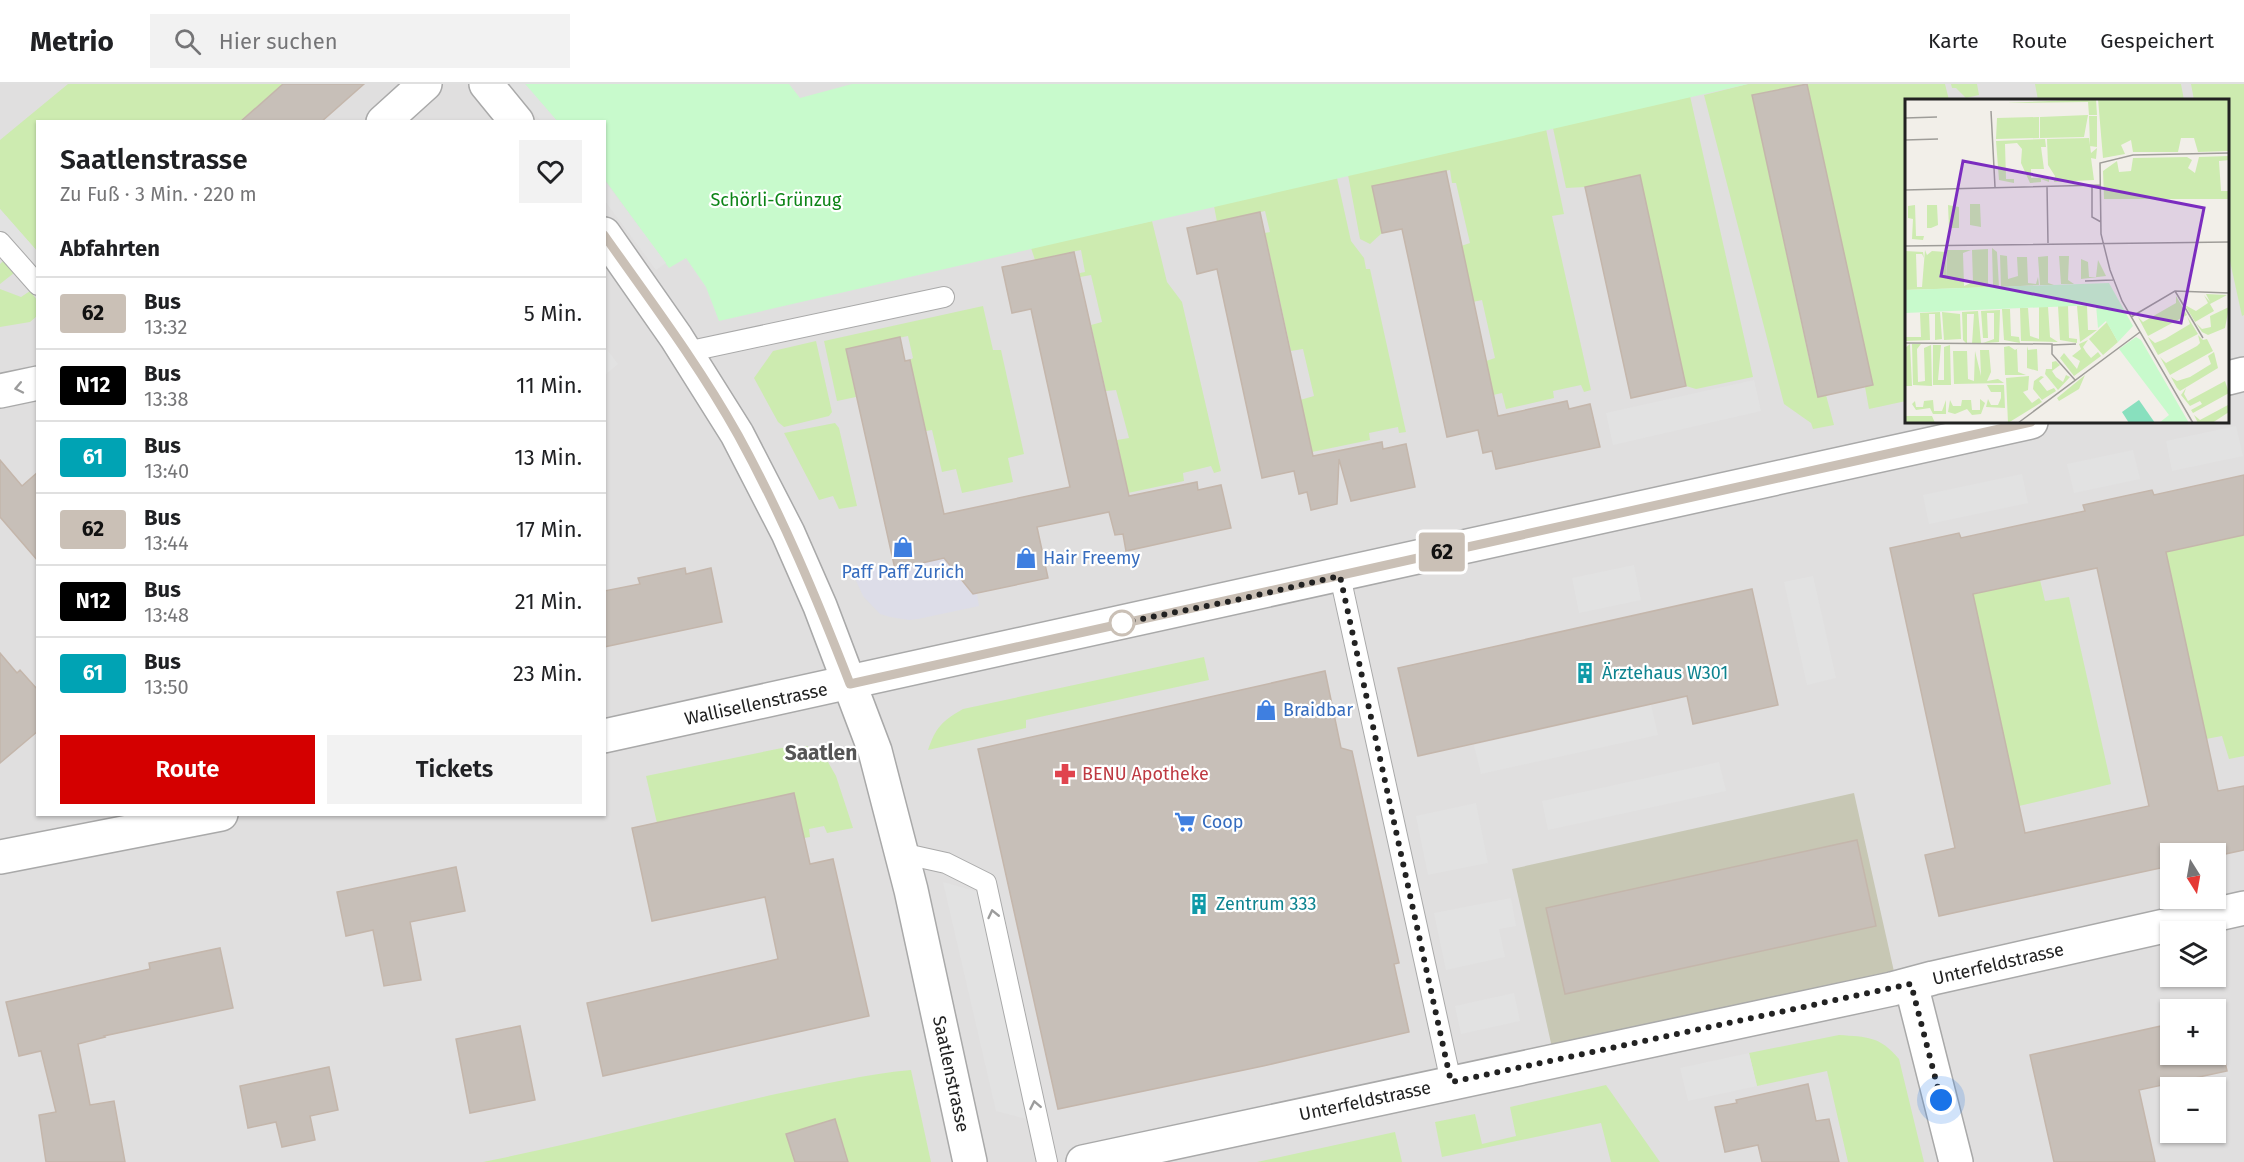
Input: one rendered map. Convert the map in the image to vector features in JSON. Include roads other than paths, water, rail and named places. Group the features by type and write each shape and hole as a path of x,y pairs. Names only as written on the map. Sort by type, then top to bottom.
{"street":[{"path":"385,120 425,84"},
{"path":"486,84 515,120"},
{"name":"Saatlenstrasse","path":"606,237 686,352 737,434 788,533 850,684 875,751 901,853 970,1162"},
{"path":"2229,378 2244,374"},
{"path":"0,391 36,383"},
{"name":"Wallisellenstrasse","path":"606,736 850,684 2027,423"},
{"path":"0,857 211,816"},
{"name":"Unterfeldstrasse","path":"1083,1162 1911,984 2244,908"},
{"path":"1911,984 1956,1162"}],"lane":[{"path":"0,242 36,283"},
{"path":"686,352 944,297"},
{"path":"1340,576 1451,1082"},
{"path":"901,853 946,863 986,883 1047,1162"}],"place":[{"name":"Paff Paff Zurich","path":"903,547"},
{"name":"Hair Freemy","path":"1026,558"},
{"name":"Ärztehaus W301","path":"1585,673"},
{"name":"Braidbar","path":"1266,710"},
{"name":"BENU Apotheke","path":"1065,774"},
{"name":"Coop","path":"1185,822"},
{"name":"Zentrum 333","path":"1199,904"}],"district":[{"name":"Saatlen","path":"821,753"}],"park label":[{"name":"Schörli-Grünzug","path":"776,200"}]}
